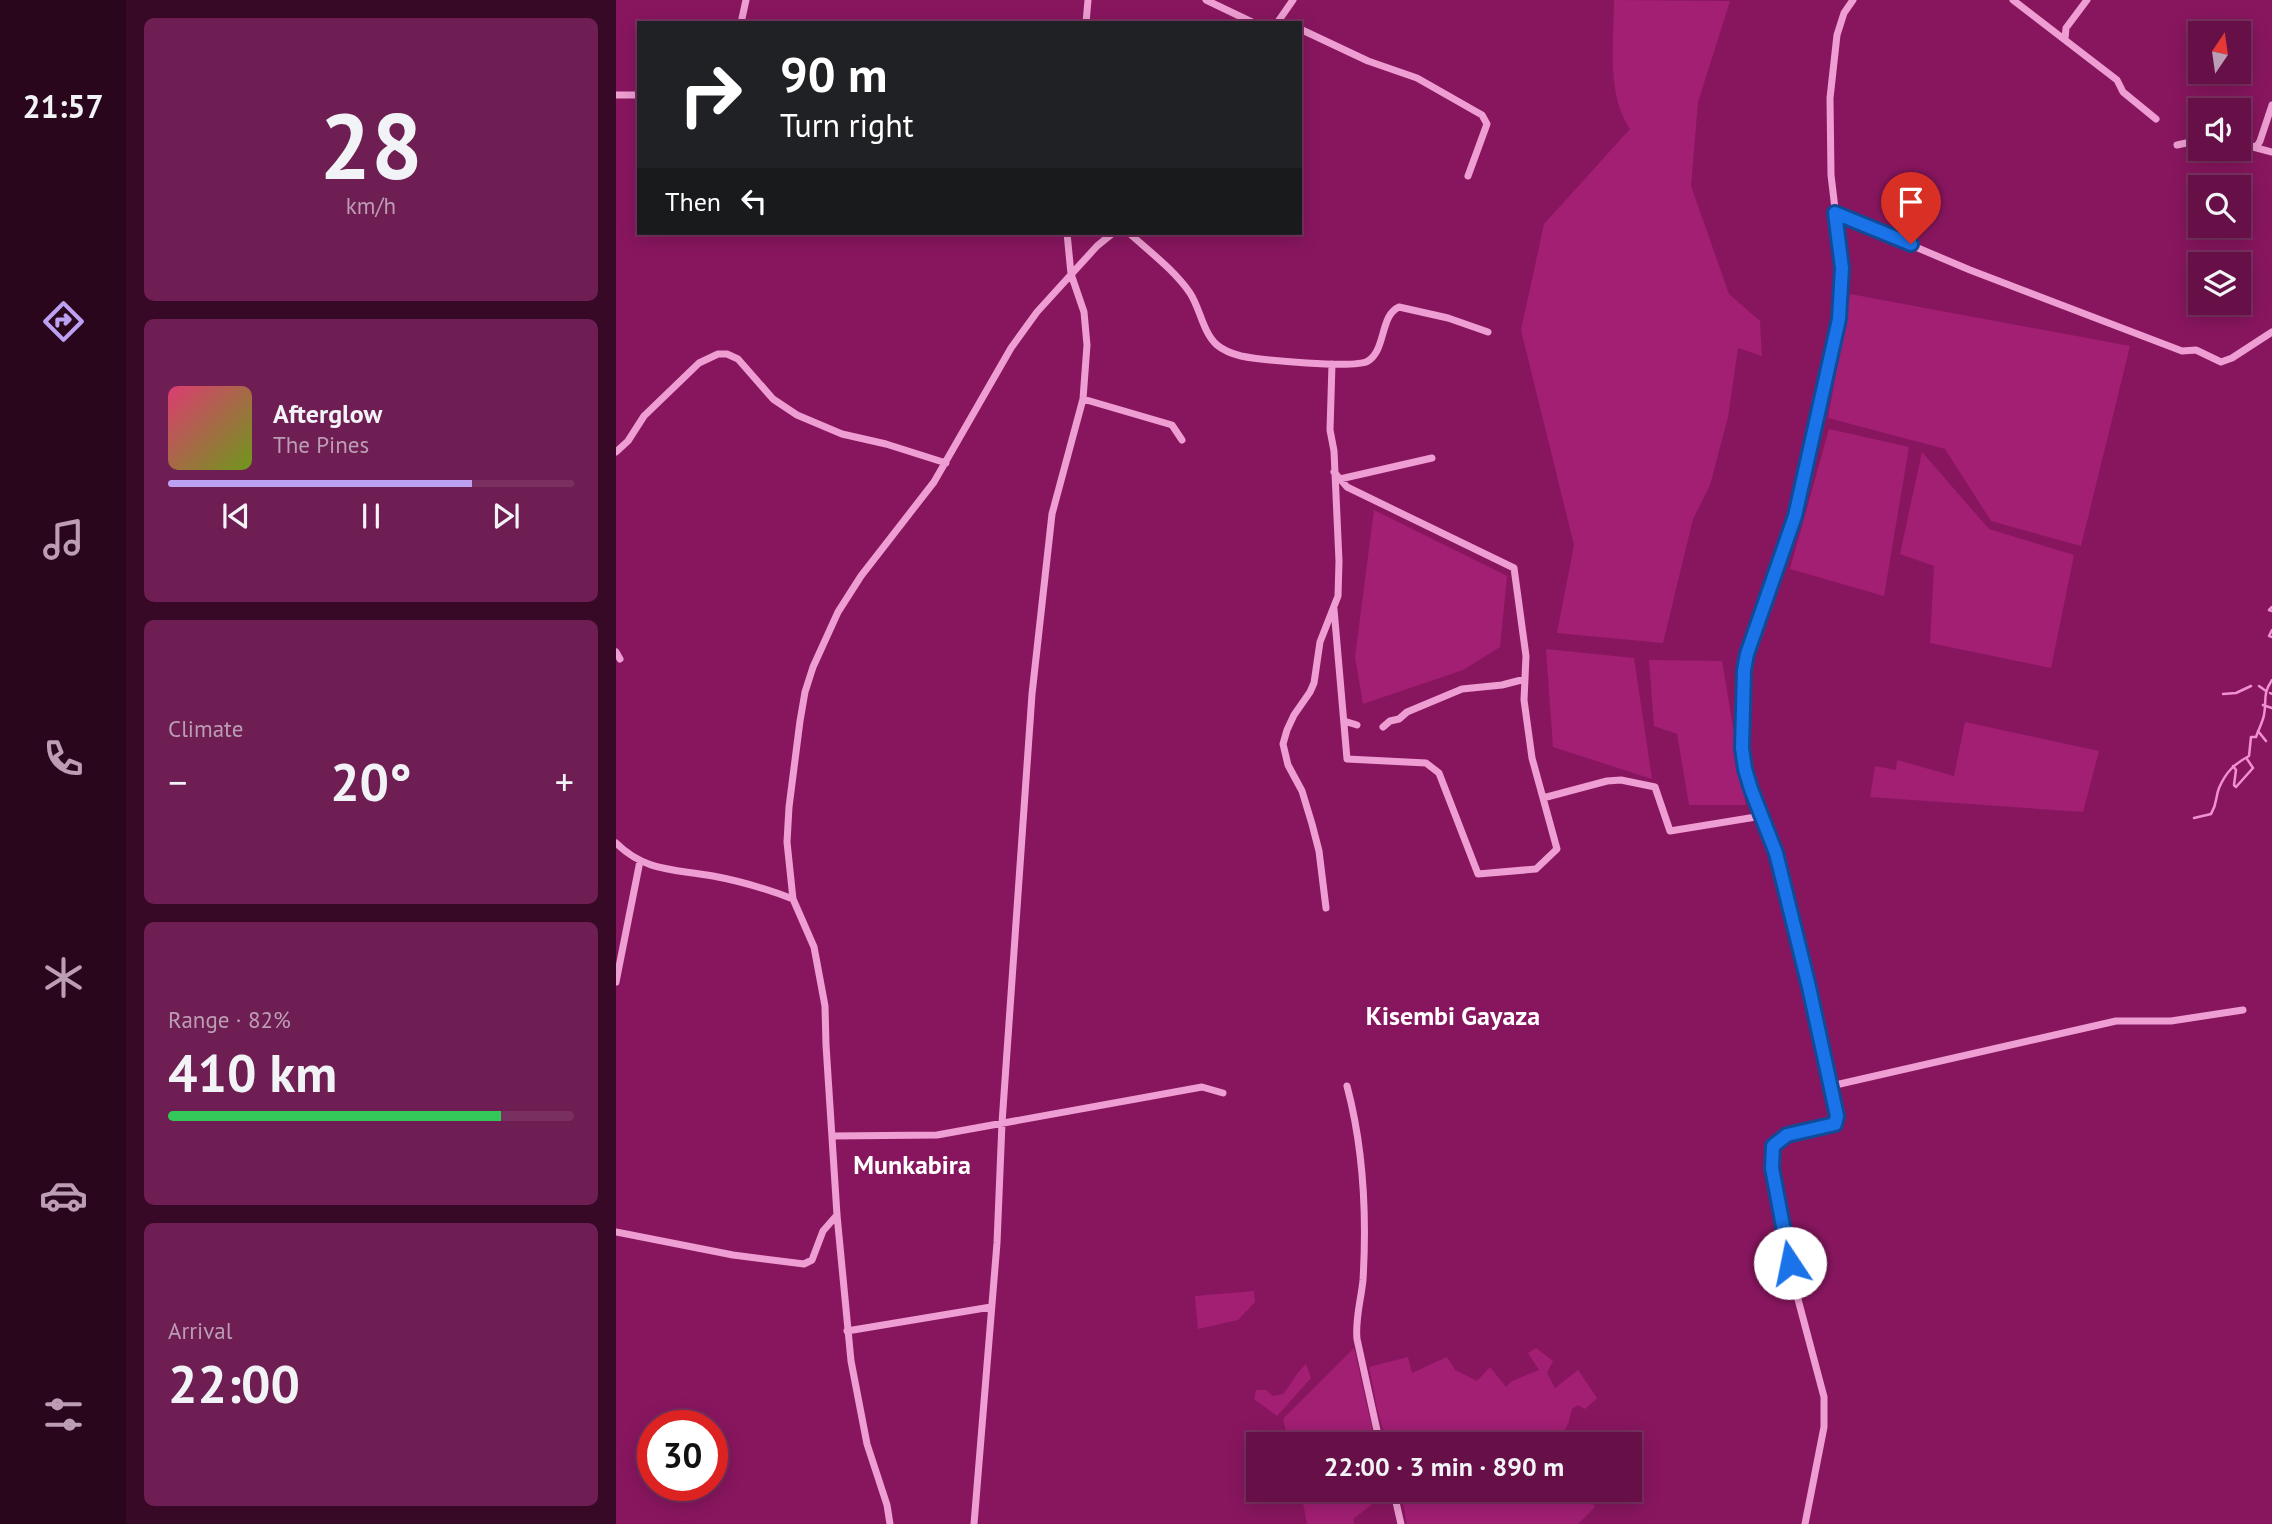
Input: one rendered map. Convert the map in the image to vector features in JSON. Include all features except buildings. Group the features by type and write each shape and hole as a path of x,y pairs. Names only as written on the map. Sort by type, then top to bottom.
{"street":[{"path":"741,21 746,0"},
{"path":"1086,21 1088,0"},
{"path":"1206,0 1250,21"},
{"path":"1278,21 1293,0"},
{"path":"1805,1524 1825,1427 1824,1397 1795,1287 1772,1157 1773,1146 1787,1135 1835,1124 1837,1116 1776,853 1745,769 1742,748 1744,670 1754,631 1795,516 1832,358 1842,292 1842,268 1830,175 1831,79 1837,35 1844,13 1853,0"},
{"path":"2013,0 2117,80 2123,92 2156,119"},
{"path":"2066,39 2066,28 2087,0"},
{"path":"1302,30 1368,61 1417,78 1482,115 1487,124 1468,176"},
{"path":"616,95 637,95"},
{"path":"2253,147 2260,141 2272,104"},
{"path":"2177,145 2188,143"},
{"path":"2253,147 2272,152"},
{"path":"1835,213 1970,270 2182,351 2196,351 2221,362 2232,358 2272,332"},
{"path":"974,1524 997,1243 1002,1123 1032,694 1052,514 1083,399 1087,345 1084,312 1071,274 1067,235"},
{"path":"890,1524 858,1404 848,1331 837,1215 825,1045 825,1006 814,947 793,899 787,842 802,711 813,667 838,612 861,576 915,508 946,463 1011,348 1037,312 1097,246 1111,235"},
{"path":"1131,235 1180,279 1191,295 1214,343 1241,356 1358,365 1374,356 1391,313 1399,307 1448,318 1488,332"},
{"path":"616,452 628,441 644,416 699,363 718,354 727,354 738,359 773,399 797,415 842,434 886,444 946,463"},
{"path":"1326,908 1319,851 1312,824 1302,791 1288,765 1283,744 1294,715 1314,683 1320,642 1338,596 1334,451 1330,429 1332,364"},
{"path":"1083,399 1172,425 1182,440"},
{"path":"1340,479 1432,458"},
{"path":"1334,472 1347,487 1514,568 1526,656 1524,700 1532,758 1557,849 1536,869 1478,874 1439,774 1426,763 1347,759 1334,609"},
{"path":"1383,727 1407,712 1462,690 1525,679"},
{"path":"1344,722 1357,725"},
{"path":"1543,799 1606,781 1622,780 1655,787 1670,831 1762,816"},
{"path":"616,843 640,861 655,868 748,884 793,899"},
{"path":"616,982 640,861"},
{"path":"1831,1086 2116,1021 2171,1021 2243,1010"},
{"path":"1347,1086 1363,1161 1365,1203 1363,1280 1356,1325 1357,1339 1377,1432"},
{"path":"832,1136 937,1135 1202,1087 1223,1093"},
{"path":"616,1232 733,1255 804,1264 812,1260 823,1231 837,1215"},
{"path":"848,1331 991,1307"},
{"path":"1396,1502 1401,1524"}],"shaded area":[{"path":"1614,0 1730,1 1698,102 1691,186 1729,294 1760,321 1762,356 1738,348 1728,417 1710,485 1693,519 1663,643 1557,633 1574,545 1521,330 1544,224 1630,129 1622,115 1614,84"},
{"path":"1850,294 2130,346 2081,546 1991,521 1945,449 1828,418"},
{"path":"1829,429 1909,447 1884,596 1790,569"},
{"path":"1922,452 1989,529 2074,555 2051,668 1930,643 1934,566 1900,554"},
{"path":"1374,510 1507,576 1500,647 1463,670 1363,704 1355,657"},
{"path":"1546,649 1634,658 1652,779 1553,747"},
{"path":"1649,660 1722,661 1746,805 1689,805 1677,734 1654,726"},
{"path":"1965,722 2099,751 2083,812 1870,797 1875,766 1896,770 1897,760 1954,776"},
{"path":"1254,1291 1255,1302 1238,1320 1198,1329 1195,1296"},
{"path":"1354,1348 1373,1432 1286,1432 1283,1419"},
{"path":"1536,1348 1553,1361 1547,1373 1555,1388 1578,1370 1597,1398 1585,1409 1578,1405 1572,1409 1563,1432 1384,1432 1369,1367 1408,1357 1412,1373 1447,1357 1455,1370 1477,1381 1490,1367 1506,1387 1512,1381 1539,1370 1528,1353"},
{"path":"1306,1364 1311,1378 1277,1416 1254,1399 1256,1390 1266,1390 1273,1396 1283,1394"},
{"path":"1375,1502 1353,1519 1354,1524 1307,1524 1303,1503"},
{"path":"1403,1502 1591,1502 1595,1507 1578,1524 1407,1524"}],"waterway":[{"path":"2272,607 2269,610 2272,611"},
{"path":"2272,630 2269,636 2272,637"},
{"path":"2194,818 2211,814 2225,777 2235,765 2249,756 2251,737 2256,737 2262,723 2266,694 2272,680"},
{"path":"2223,694 2236,693 2251,686"},
{"path":"2259,686 2266,691"},
{"path":"2263,705 2272,708"},
{"path":"2258,731 2266,741"},
{"path":"2233,766 2236,770 2236,787 2253,768 2247,759"}],"district":[{"name":"Kisembi Gayaza","path":"1453,1015"},
{"name":"Munkabira","path":"912,1164"}],"route":[{"path":"1790,1263 1772,1168 1773,1146 1787,1135 1835,1124 1837,1116 1776,853 1745,769 1742,748 1744,670 1754,631 1795,516 1832,358 1842,292 1842,268 1835,213 1911,244"}]}
